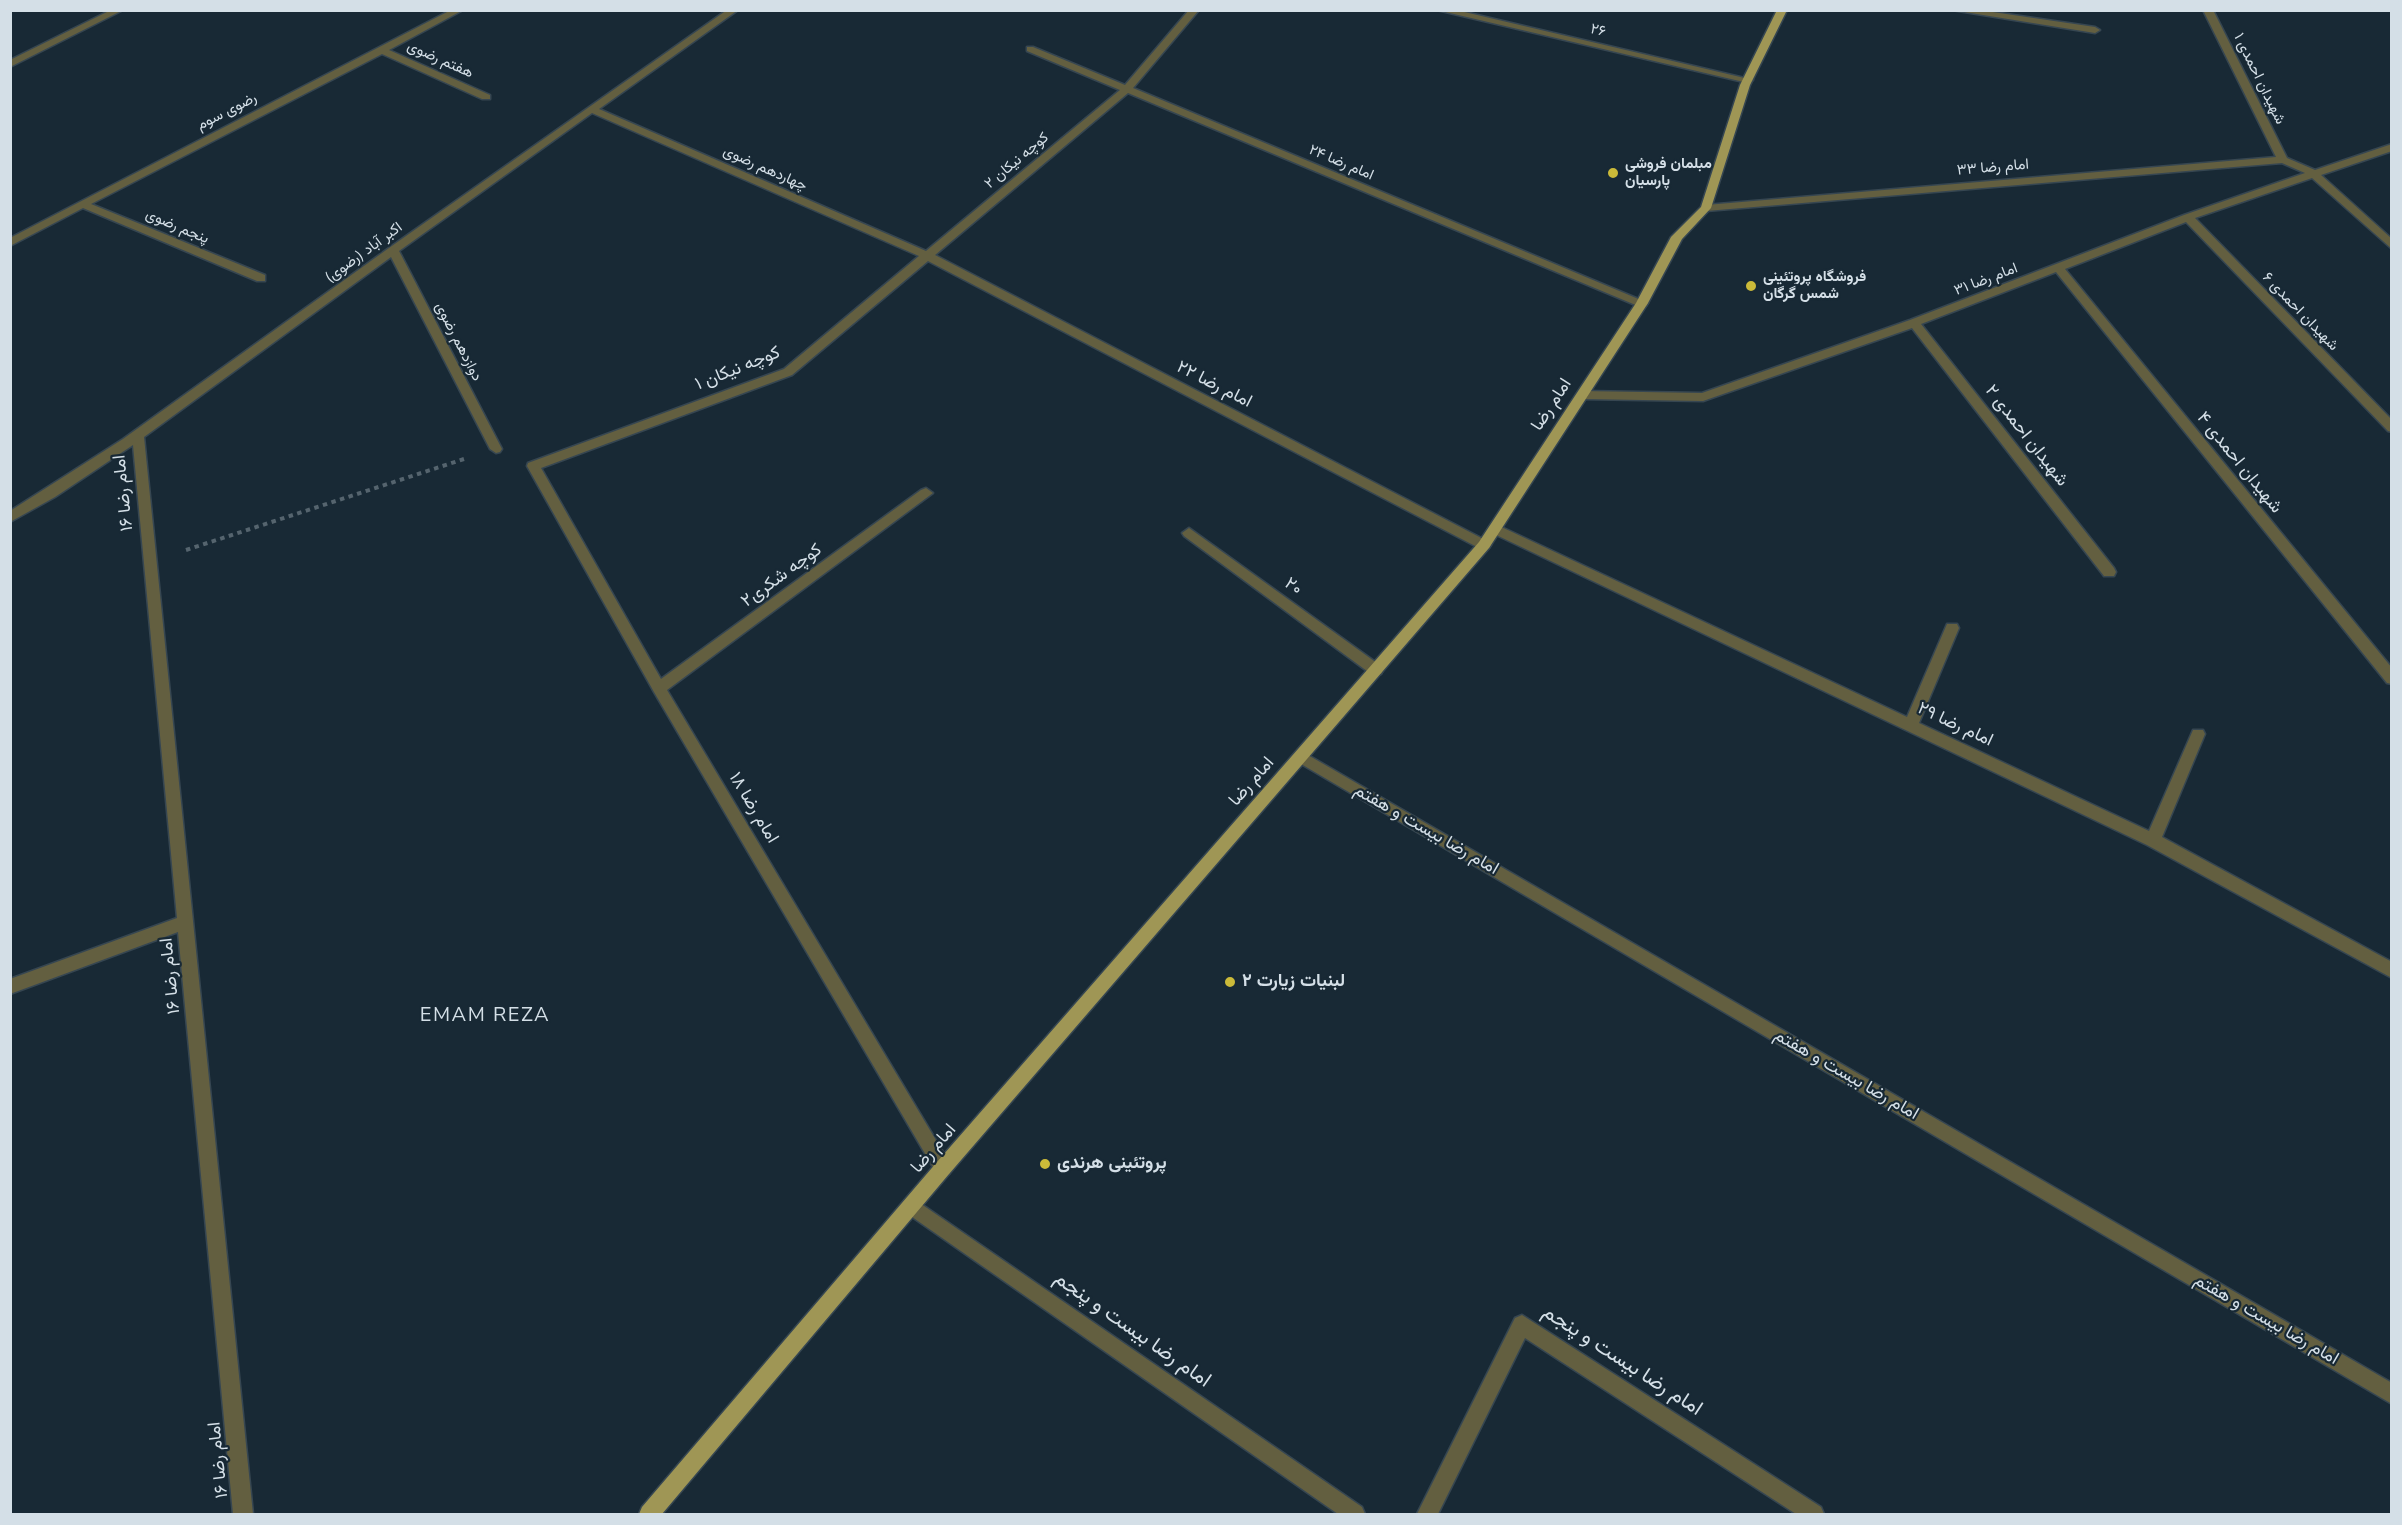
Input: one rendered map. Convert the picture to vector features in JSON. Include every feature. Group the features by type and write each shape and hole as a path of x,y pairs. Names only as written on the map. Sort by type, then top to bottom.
{"main road":[{"name":"امام رضا","path":"649,1515 943,1168 1484,545 1642,303 1677,237 1706,208 1748,80 1782,10"}],"street":[{"path":"10,64 119,10"},
{"name":"رضوی سوم","path":"10,243 459,10"},
{"name":"اکبر آباد (رضوی)","path":"10,517 53,493 138,435 393,250 734,10"},
{"name":"کوچه نیکان ۲","path":"928,256 1126,90 1195,10"},
{"name":"۲۶","path":"1441,10 1748,80"},
{"path":"1956,10 2095,30"},
{"name":"۱ شهیدان احمدی","path":"2208,10 2283,160"},
{"name":"امام رضا ۲۴","path":"1030,49 1642,303"},
{"name":"هفتم رضوی","path":"382,50 486,97"},
{"name":"چهاردهم رضوی","path":"591,110 928,256"},
{"name":"امام رضا ۳۱","path":"1582,395 1703,397 1914,323 2059,269 2188,217 2391,147"},
{"path":"2283,160 2313,173 2391,246"},
{"name":"امام رضا ۳۳","path":"1706,208 2283,160"},
{"name":"پنجم رضوی","path":"82,204 261,278"},
{"name":"۶ شهیدان احمدی","path":"2188,217 2391,428"},
{"name":"دوازدهم رضوی","path":"393,250 496,448"},
{"name":"کوچه نیکان ۱","path":"533,466 788,372 928,256"},
{"name":"امام رضا ۲۲","path":"928,256 1484,545"},
{"name":"۴ شهیدان احمدی","path":"2059,269 2391,679"},
{"name":"۲ شهیدان احمدی","path":"1914,323 2109,572"},
{"name":"امام رضا ۱۶","path":"138,435 243,1515"},
{"name":"امام رضا ۱۸","path":"533,466 659,688 943,1168"},
{"name":"کوچه شکری۲","path":"659,688 926,493"},
{"name":"امام رضا ۲۹","path":"1495,529 2153,840 2391,971"},
{"name":"۲۰","path":"1189,533 1376,670"},
{"path":"1910,726 1952,628"},
{"path":"2153,840 2198,734"},
{"name":"امام رضا بیست و هفتم","path":"1300,757 2391,1394"},
{"path":"10,987 186,922"},
{"name":"امام رضا بیست و پنجم","path":"911,1206 1355,1515"},
{"name":"امام رضا بیست و پنجم","path":"1427,1515 1522,1325 1814,1515"}],"path":[{"path":"150,561 496,448"}],"place":[{"name":"مبلمان فروشی پارسیان","path":"1613,173"},
{"name":"فروشگاه پروتئینی شمس گرگان","path":"1751,286"},
{"name":"لبنیات زیارت ۲","path":"1230,982"},
{"name":"پروتئینی هرندی","path":"1045,1164"}],"district":[{"name":"EMAM REZA","path":"485,1016"}]}
